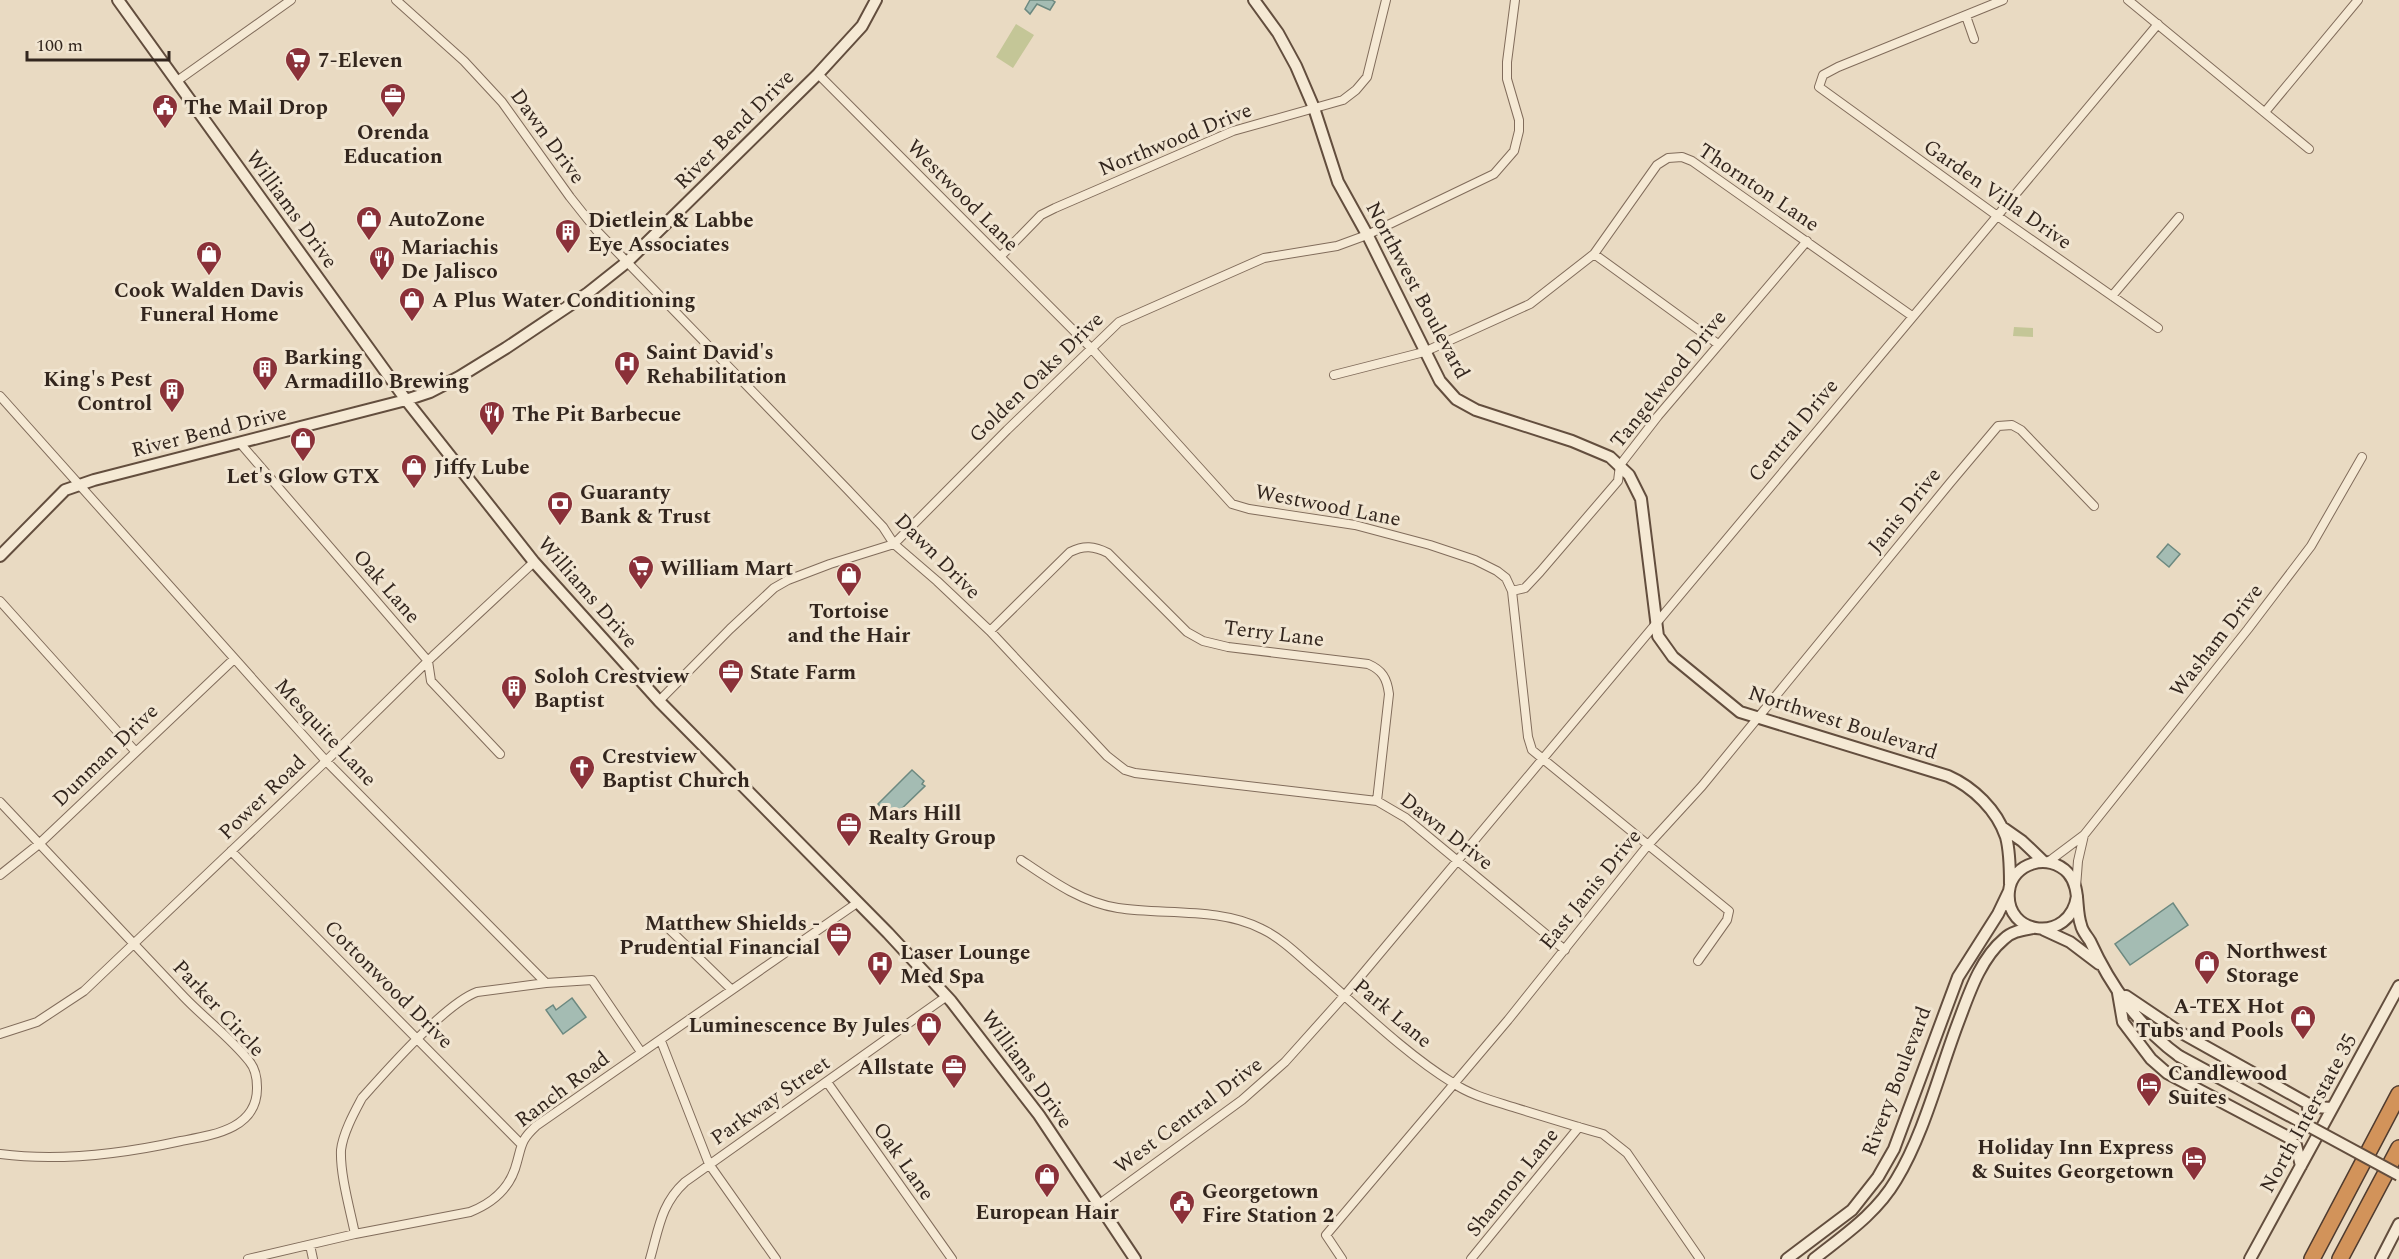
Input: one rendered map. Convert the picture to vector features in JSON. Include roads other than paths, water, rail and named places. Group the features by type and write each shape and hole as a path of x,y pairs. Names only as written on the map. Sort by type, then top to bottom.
{"highway":[{"path":"2312,1259 2399,1094"},
{"path":"2340,1259 2399,1148"}],"street":[{"name":"Williams Drive","path":"118,0 406,400 534,562 659,701 947,996 1039,1115 1135,1259"},
{"path":"177,81 291,0"},
{"name":"Dawn Drive","path":"396,0 464,61 502,102 597,231 847,489 883,527 894,544 990,631 1107,756 1125,770 1135,773 1377,801 1406,818 1565,950"},
{"name":"River Bend Drive","path":"0,556 65,490 79,484 406,400 430,392 459,377 506,348 588,293 627,262 818,74 862,26 876,0"},
{"name":"Northwest Boulevard","path":"1254,0 1286,48 1314,108 1331,166 1424,352 1448,391 1476,410 1598,450 1620,465 1633,481 1641,499 1658,636 1673,657 1731,705 1758,718 1948,776 1968,787 1981,798 2002,826 2045,861"},
{"name":"Northwood Drive","path":"1000,257 1041,215 1055,208 1233,131 1343,100 1356,90 1366,77 1386,0"},
{"name":"Golden Oaks Drive","path":"659,701 774,588 788,580 828,565 894,544 1119,322 1137,312 1264,258 1338,246 1367,235 1486,180 1502,167 1514,151 1519,131 1519,120 1507,80 1515,0"},
{"path":"1974,39 1965,16 2003,0"},
{"path":"2128,0 2309,149"},
{"path":"2265,112 2358,0"},
{"name":"Garden Villa Drive","path":"1965,16 1838,67 1823,75 1819,87 2157,328"},
{"name":"Central Drive","path":"1457,861 2158,24"},
{"name":"Westwood Lane","path":"818,74 1091,348 1232,504 1249,509 1355,525 1430,545 1475,560 1497,571 1506,578 1512,591"},
{"name":"Thornton Lane","path":"1334,375 1424,352 1530,304 1594,254 1657,165 1668,158 1692,161 1912,316"},
{"path":"2112,296 2179,217"},
{"name":"Tangelwood Drive","path":"1512,591 1525,588 1617,481 1620,465 1718,344 1808,241"},
{"path":"1594,254 1718,344"},
{"name":"Mesquite Lane","path":"0,396 326,760 546,983"},
{"name":"Janis Drive","path":"1758,718 1956,474 1998,426 2012,425 2021,430 2094,506"},
{"name":"Oak Lane","path":"240,443 428,661 431,681 500,754"},
{"name":"Washam Drive","path":"2045,861 2084,835 2248,629 2311,546 2362,457"},
{"name":"Terry Lane","path":"990,631 1070,552 1080,547 1092,547 1108,553 1179,625 1203,641 1228,647 1368,664 1385,676 1389,694 1377,801"},
{"name":"Power Road","path":"0,1034 37,1022 84,992 534,562"},
{"path":"1512,591 1528,737 1533,750 1729,911 1727,920 1698,961"},
{"path":"0,601 135,751"},
{"name":"Dunman Drive","path":"0,875 39,844 234,659"},
{"name":"East Janis Drive","path":"1342,1259 1326,1235 1565,950 1648,845 1702,786 1758,718"},
{"name":"Parker Circle","path":"0,802 250,1062 257,1085 256,1101 249,1113 234,1127 214,1134 142,1149 80,1156 25,1157 0,1154"},
{"name":"Northwest Boulevard","path":"2002,826 2008,850 2009,888"},
{"name":"Washam Drive","path":"2076,892 2078,861 2084,835"},
{"name":"Cottonwood Drive","path":"231,851 520,1143"},
{"name":"Park Lane","path":"1021,860 1058,886 1079,897 1100,904 1119,908 1198,913 1262,928 1294,951 1426,1064 1453,1084 1474,1095 1603,1134 1620,1146 1700,1259"},
{"name":"West Central Drive","path":"1098,1205 1207,1127 1250,1094 1285,1062 1345,995 1457,861"},
{"path":"2101,966 2070,942 2017,918 2012,910 2009,888 2023,868 2032,863 2045,861 2066,871 2076,892 2081,926 2101,966 2159,1042 2179,1056 2399,1175"},
{"name":"Rivery Boulevard","path":"1787,1259 1852,1210 1878,1177 1889,1158 1962,969 1998,914 2009,888"},
{"path":"2038,929 2054,927 2064,922 2071,914 2076,892"},
{"name":"Ranch Road","path":"248,1259 355,1234 470,1212 488,1204 512,1177 520,1143 536,1126 857,903"},
{"path":"668,927 732,990"},
{"name":"Rivery Boulevard","path":"1814,1259 1865,1219 1896,1181 1916,1141 1972,986 1995,949 2012,933 2038,929"},
{"path":"355,1234 341,1148 362,1098 448,1010 467,995 546,983 592,980 641,1052"},
{"name":"North Interstate 35","path":"2250,1259 2399,986"},
{"path":"2118,990 2178,1032 2308,1104 2332,1108"},
{"path":"2118,990 2123,1023 2151,1059 2168,1073 2288,1137 2296,1145 2301,1166"},
{"name":"Parkway Street","path":"650,1259 665,1207 672,1194 709,1164 947,996"},
{"path":"1945,1010 1961,1015"},
{"path":"661,1041 709,1164 776,1259"},
{"name":"Oak Lane","path":"827,1082 952,1259"},
{"path":"2288,1137 2296,1135 2303,1128 2309,1116 2308,1104"},
{"path":"1907,1112 1923,1118"},
{"name":"Shannon Lane","path":"1472,1259 1580,1127"},
{"path":"1852,1210 1865,1219"},
{"path":"2381,1259 2396,1234 2399,1224"},
{"path":"310,1245 313,1259"}],"place":[{"name":"7-Eleven","path":"298,83"},
{"name":"Orenda Education","path":"393,119"},
{"name":"The Mail Drop","path":"165,130"},
{"name":"AutoZone","path":"369,242"},
{"name":"Dietlein & Labbe Eye Associates","path":"568,255"},
{"name":"Cook Walden Davis Funeral Home","path":"209,277"},
{"name":"Mariachis De Jalisco","path":"382,282"},
{"name":"A Plus Water Conditioning","path":"412,323"},
{"name":"Saint David's Rehabilitation","path":"627,387"},
{"name":"Barking Armadillo Brewing","path":"265,392"},
{"name":"King's Pest Control","path":"172,414"},
{"name":"The Pit Barbecue","path":"492,437"},
{"name":"Let's Glow GTX","path":"303,463"},
{"name":"Jiffy Lube","path":"414,490"},
{"name":"Guaranty Bank & Trust","path":"560,527"},
{"name":"William Mart","path":"641,591"},
{"name":"Tortoise and the Hair","path":"849,598"},
{"name":"State Farm","path":"731,695"},
{"name":"Soloh Crestview Baptist","path":"514,711"},
{"name":"Crestview Baptist Church","path":"582,791"},
{"name":"Mars Hill Realty Group","path":"849,848"},
{"name":"Matthew Shields - Prudential Financial","path":"839,958"},
{"name":"Northwest Storage","path":"2207,986"},
{"name":"Laser Lounge Med Spa","path":"880,987"},
{"name":"A-TEX Hot Tubs and Pools","path":"2303,1041"},
{"name":"Luminescence By Jules","path":"929,1048"},
{"name":"Allstate","path":"954,1090"},
{"name":"Candlewood Suites","path":"2149,1108"},
{"name":"Holiday Inn Express & Suites Georgetown","path":"2194,1182"},
{"name":"European Hair","path":"1047,1199"},
{"name":"Georgetown Fire Station 2","path":"1182,1226"}]}
